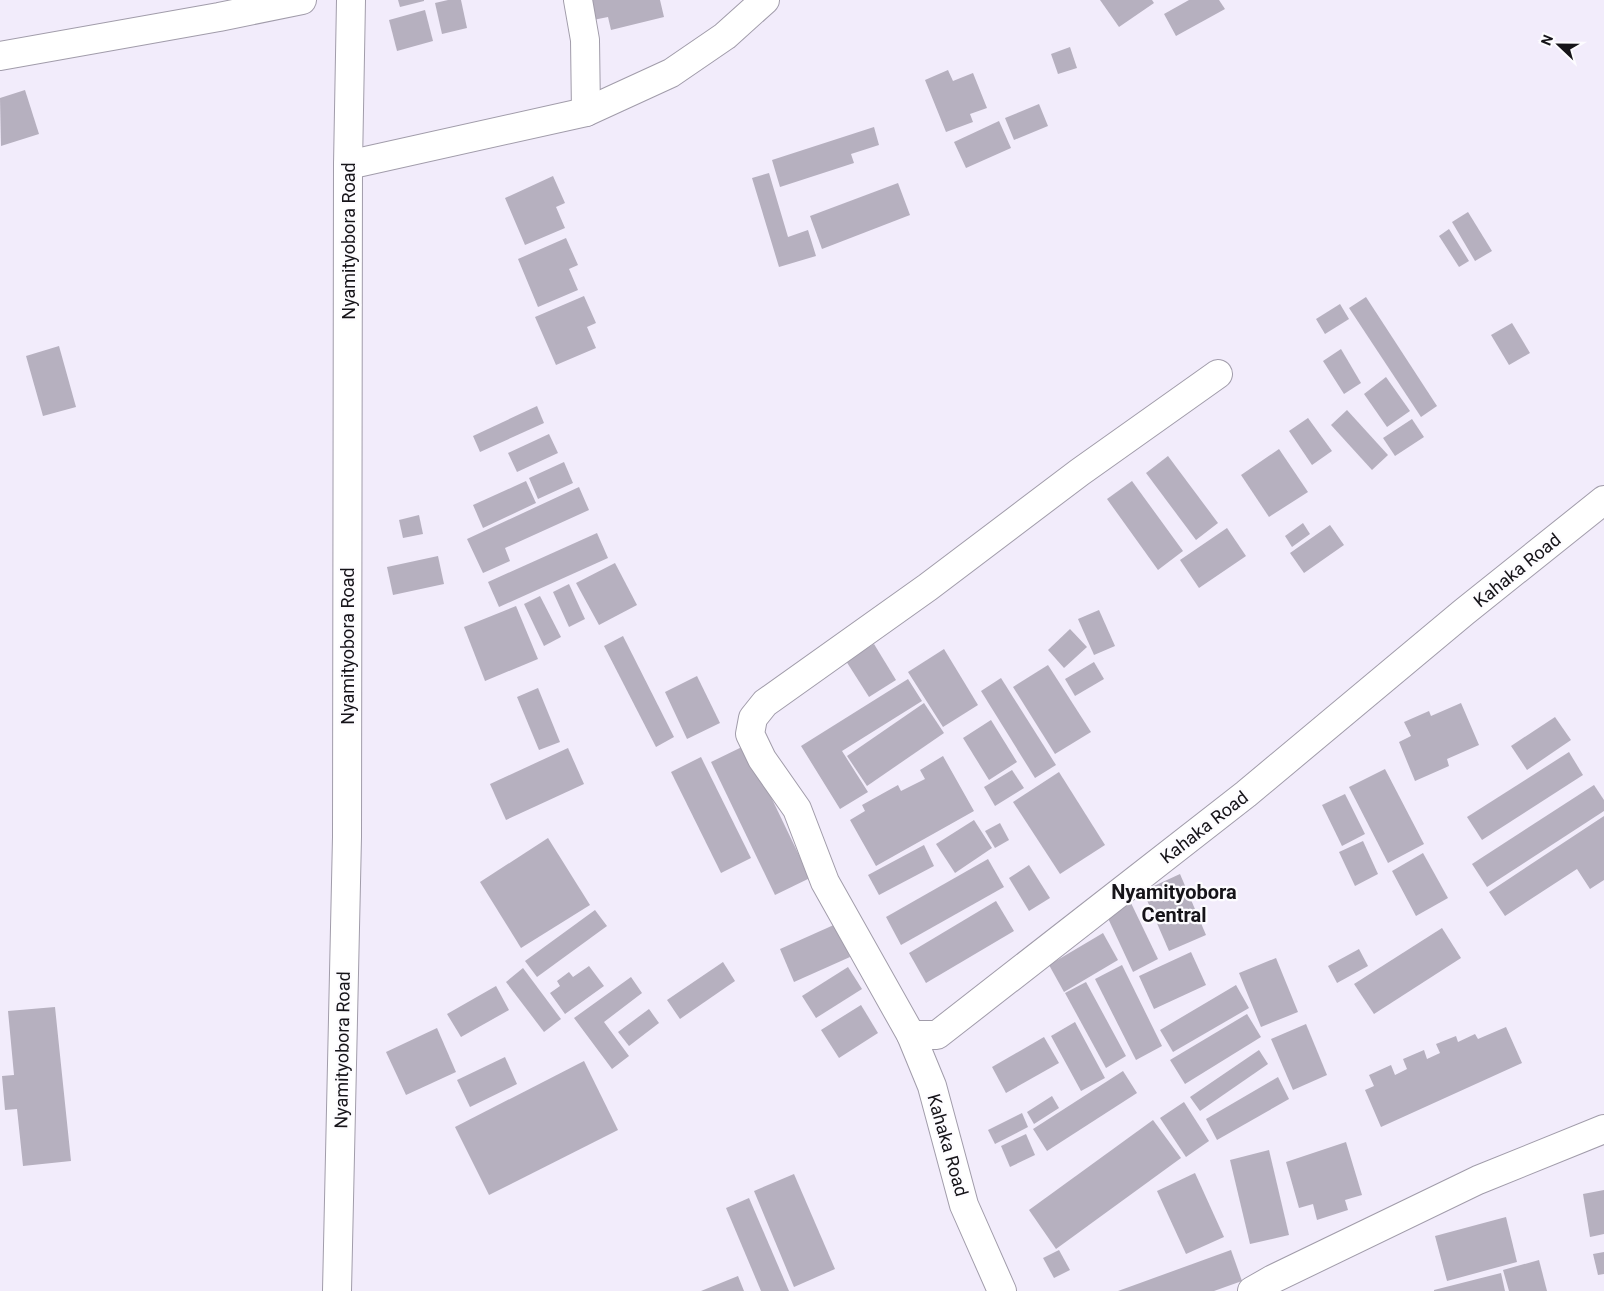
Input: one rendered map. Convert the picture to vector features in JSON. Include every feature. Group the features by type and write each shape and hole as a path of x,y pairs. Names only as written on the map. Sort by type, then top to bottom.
{"street":[{"path":"0,56 219,17 302,0"},
{"name":"Nyamityobora Road","path":"337,1291 347,837 348,165 351,0"},
{"path":"578,0 585,40 586,112"},
{"path":"348,165 586,112 671,73 725,36 765,0"},
{"path":"911,1036 825,882 796,809 762,759 750,734 753,718 765,703 928,587 1080,472 1218,374"},
{"name":"Kahaka Road","path":"1002,1291 964,1205 932,1086 911,1036 937,1035 1246,794 1464,612 1604,500"},
{"path":"1252,1291 1273,1279 1478,1180 1604,1129"}],"building":[{"path":"398,0 424,0 424,1 400,7"},
{"path":"461,0 467,28 442,34 435,3"},
{"path":"588,0 660,0 664,17 611,30 608,17 593,20"},
{"path":"1100,0 1152,0 1154,3 1119,27"},
{"path":"1189,0 1219,0 1225,9 1176,36 1164,14"},
{"path":"425,10 433,41 397,51 389,20"},
{"path":"1070,47 1077,68 1058,74 1051,54"},
{"path":"948,70 953,81 973,73 987,108 970,114 973,122 946,132 925,80"},
{"path":"25,90 39,134 1,146 0,98"},
{"path":"1039,104 1048,126 1014,140 1005,118"},
{"path":"999,121 1011,148 966,168 954,142"},
{"path":"874,127 879,145 851,154 854,163 780,187 772,160"},
{"path":"769,173 788,237 808,230 816,256 779,267 752,178"},
{"path":"553,176 565,203 556,207 565,228 525,245 505,198"},
{"path":"898,183 910,215 822,249 810,216"},
{"path":"1468,212 1492,251 1475,261 1452,222"},
{"path":"1449,229 1469,261 1459,267 1439,236"},
{"path":"566,238 578,265 569,269 578,290 538,307 518,259"},
{"path":"584,296 596,323 587,327 596,348 556,365 535,317"},
{"path":"1366,297 1437,406 1421,417 1349,308"},
{"path":"1340,304 1349,319 1325,334 1316,319"},
{"path":"1512,323 1530,353 1509,365 1491,335"},
{"path":"59,346 76,407 43,416 26,356"},
{"path":"1341,349 1361,383 1344,394 1323,361"},
{"path":"1386,377 1410,411 1387,427 1364,394"},
{"path":"537,406 544,423 480,452 473,436"},
{"path":"1347,410 1388,455 1372,470 1331,425"},
{"path":"1308,418 1332,451 1312,465 1289,431"},
{"path":"1412,419 1424,437 1395,456 1383,438"},
{"path":"549,434 558,453 517,472 508,453"},
{"path":"1279,449 1308,492 1269,517 1241,475"},
{"path":"1168,456 1218,523 1196,540 1146,473"},
{"path":"564,462 573,483 538,499 529,478"},
{"path":"526,481 536,503 483,528 473,505"},
{"path":"1132,481 1183,551 1158,570 1107,499"},
{"path":"579,487 589,510 505,548 510,561 483,573 467,539"},
{"path":"419,515 423,534 403,538 399,520"},
{"path":"1303,523 1310,534 1292,547 1285,536"},
{"path":"1330,525 1344,545 1304,573 1290,553"},
{"path":"1227,528 1246,556 1199,588 1180,560"},
{"path":"597,533 608,558 499,607 488,582"},
{"path":"438,556 444,584 393,595 387,567"},
{"path":"615,563 637,605 599,625 576,583"},
{"path":"569,584 585,619 569,627 553,592"},
{"path":"540,596 561,637 544,646 524,604"},
{"path":"516,606 538,659 485,681 464,627"},
{"path":"1099,610 1115,646 1094,655 1078,619"},
{"path":"1070,629 1087,647 1064,668 1048,650"},
{"path":"623,636 674,737 656,747 604,646"},
{"path":"874,644 896,680 869,697 846,661"},
{"path":"944,649 978,705 943,727 908,672"},
{"path":"1094,662 1104,679 1075,696 1065,679"},
{"path":"1048,665 1091,732 1055,754 1013,687"},
{"path":"697,676 720,723 687,739 665,692"},
{"path":"1001,678 1056,765 1035,778 981,691"},
{"path":"908,679 922,701 842,751 868,792 840,809 801,746"},
{"path":"538,688 560,742 539,750 517,697"},
{"path":"924,703 944,733 867,786 847,756"},
{"path":"1461,703 1479,745 1447,759 1449,766 1415,781 1399,742 1411,736 1404,722 1429,711 1431,716"},
{"path":"1555,717 1571,740 1527,770 1511,746"},
{"path":"991,720 1017,762 989,780 963,738"},
{"path":"746,745 810,878 775,895 711,762"},
{"path":"568,748 584,784 506,820 490,784"},
{"path":"1569,752 1583,775 1482,840 1467,817"},
{"path":"943,756 974,811 876,866 850,820 865,811 862,805 898,785 901,791 925,779 920,770"},
{"path":"701,757 751,858 721,873 671,772"},
{"path":"1385,769 1424,844 1388,863 1349,787"},
{"path":"1012,770 1024,788 995,806 984,787"},
{"path":"1059,772 1105,845 1060,874 1013,802"},
{"path":"1594,785 1604,800 1604,811 1487,887 1472,864"},
{"path":"1345,794 1365,834 1342,846 1322,805"},
{"path":"1604,816 1604,880 1590,889 1577,869 1505,916 1489,892"},
{"path":"974,820 992,848 955,873 936,844"},
{"path":"1000,823 1009,840 995,848 985,831"},
{"path":"548,838 590,905 521,948 480,882"},
{"path":"1363,841 1378,874 1355,886 1339,852"},
{"path":"924,845 934,866 879,895 868,875"},
{"path":"1423,853 1448,898 1416,916 1392,871"},
{"path":"988,859 1004,887 901,945 886,917"},
{"path":"1029,865 1050,898 1029,911 1009,878"},
{"path":"1180,874 1206,935 1169,951 1143,891"},
{"path":"996,901 1014,931 926,983 909,953"},
{"path":"1131,903 1158,959 1133,972 1106,914"},
{"path":"595,910 607,926 537,977 525,961"},
{"path":"836,924 850,957 794,982 780,949"},
{"path":"1442,928 1461,958 1374,1014 1354,984"},
{"path":"1103,933 1118,960 1064,992 1049,965"},
{"path":"1359,949 1368,966 1337,983 1328,966"},
{"path":"1191,952 1206,985 1154,1009 1139,976"},
{"path":"1276,958 1298,1012 1261,1027 1239,973"},
{"path":"723,962 735,981 680,1019 667,1000"},
{"path":"1122,965 1162,1046 1136,1060 1095,979"},
{"path":"589,966 604,986 565,1014 550,993 560,986 557,981 569,972 573,977"},
{"path":"848,967 862,989 816,1018 802,996"},
{"path":"523,968 561,1019 544,1032 506,982"},
{"path":"631,977 642,993 604,1022 629,1056 612,1069 574,1018"},
{"path":"1086,982 1126,1056 1106,1068 1065,993"},
{"path":"1236,985 1249,1008 1173,1052 1160,1030"},
{"path":"496,986 509,1010 461,1037 447,1014"},
{"path":"861,1005 878,1033 839,1058 821,1030"},
{"path":"55,1007 71,1161 23,1166 17,1109 5,1110 2,1076 14,1075 8,1011"},
{"path":"649,1009 659,1023 629,1046 618,1032"},
{"path":"1247,1014 1261,1037 1185,1084 1170,1060"},
{"path":"1075,1022 1105,1078 1081,1091 1051,1036"},
{"path":"1306,1024 1327,1075 1293,1090 1271,1039"},
{"path":"1506,1027 1522,1063 1381,1127 1365,1090 1374,1086 1369,1075 1391,1065 1395,1075 1407,1069 1403,1059 1424,1050 1427,1059 1440,1053 1436,1044 1456,1036 1458,1042 1475,1034 1478,1039"},
{"path":"437,1028 456,1072 406,1095 386,1052"},
{"path":"1044,1037 1059,1063 1006,1093 992,1067"},
{"path":"1259,1050 1268,1064 1200,1111 1190,1097"},
{"path":"505,1057 517,1084 470,1107 457,1080"},
{"path":"584,1061 618,1130 489,1195 455,1127"},
{"path":"1123,1071 1137,1093 1047,1151 1033,1129"},
{"path":"1278,1077 1289,1099 1217,1140 1206,1119"},
{"path":"1052,1096 1059,1108 1034,1124 1027,1112"},
{"path":"1184,1102 1209,1141 1186,1157 1160,1118"},
{"path":"1022,1113 1028,1127 995,1144 988,1130"},
{"path":"1153,1120 1181,1158 1056,1249 1029,1210"},
{"path":"1026,1134 1035,1155 1010,1167 1001,1146"},
{"path":"1346,1142 1362,1195 1345,1200 1348,1210 1317,1220 1313,1204 1299,1208 1286,1162"},
{"path":"1269,1150 1289,1235 1250,1244 1230,1160"},
{"path":"1195,1173 1224,1237 1186,1254 1157,1191"},
{"path":"794,1174 835,1269 794,1287 754,1191"},
{"path":"1604,1190 1604,1234 1590,1237 1583,1194"},
{"path":"749,1198 789,1291 761,1291 726,1208"},
{"path":"1506,1217 1517,1262 1447,1281 1435,1236"},
{"path":"1059,1250 1070,1270 1054,1278 1043,1258"},
{"path":"1231,1250 1242,1281 1214,1291 1118,1291"},
{"path":"1604,1252 1604,1274 1598,1275 1593,1254"},
{"path":"1539,1260 1547,1291 1509,1291 1503,1270"},
{"path":"1501,1273 1505,1291 1434,1291 1434,1290"},
{"path":"738,1276 744,1291 701,1291"}],"district":[{"name":"Nyamityobora Central","path":"1174,904"}]}
